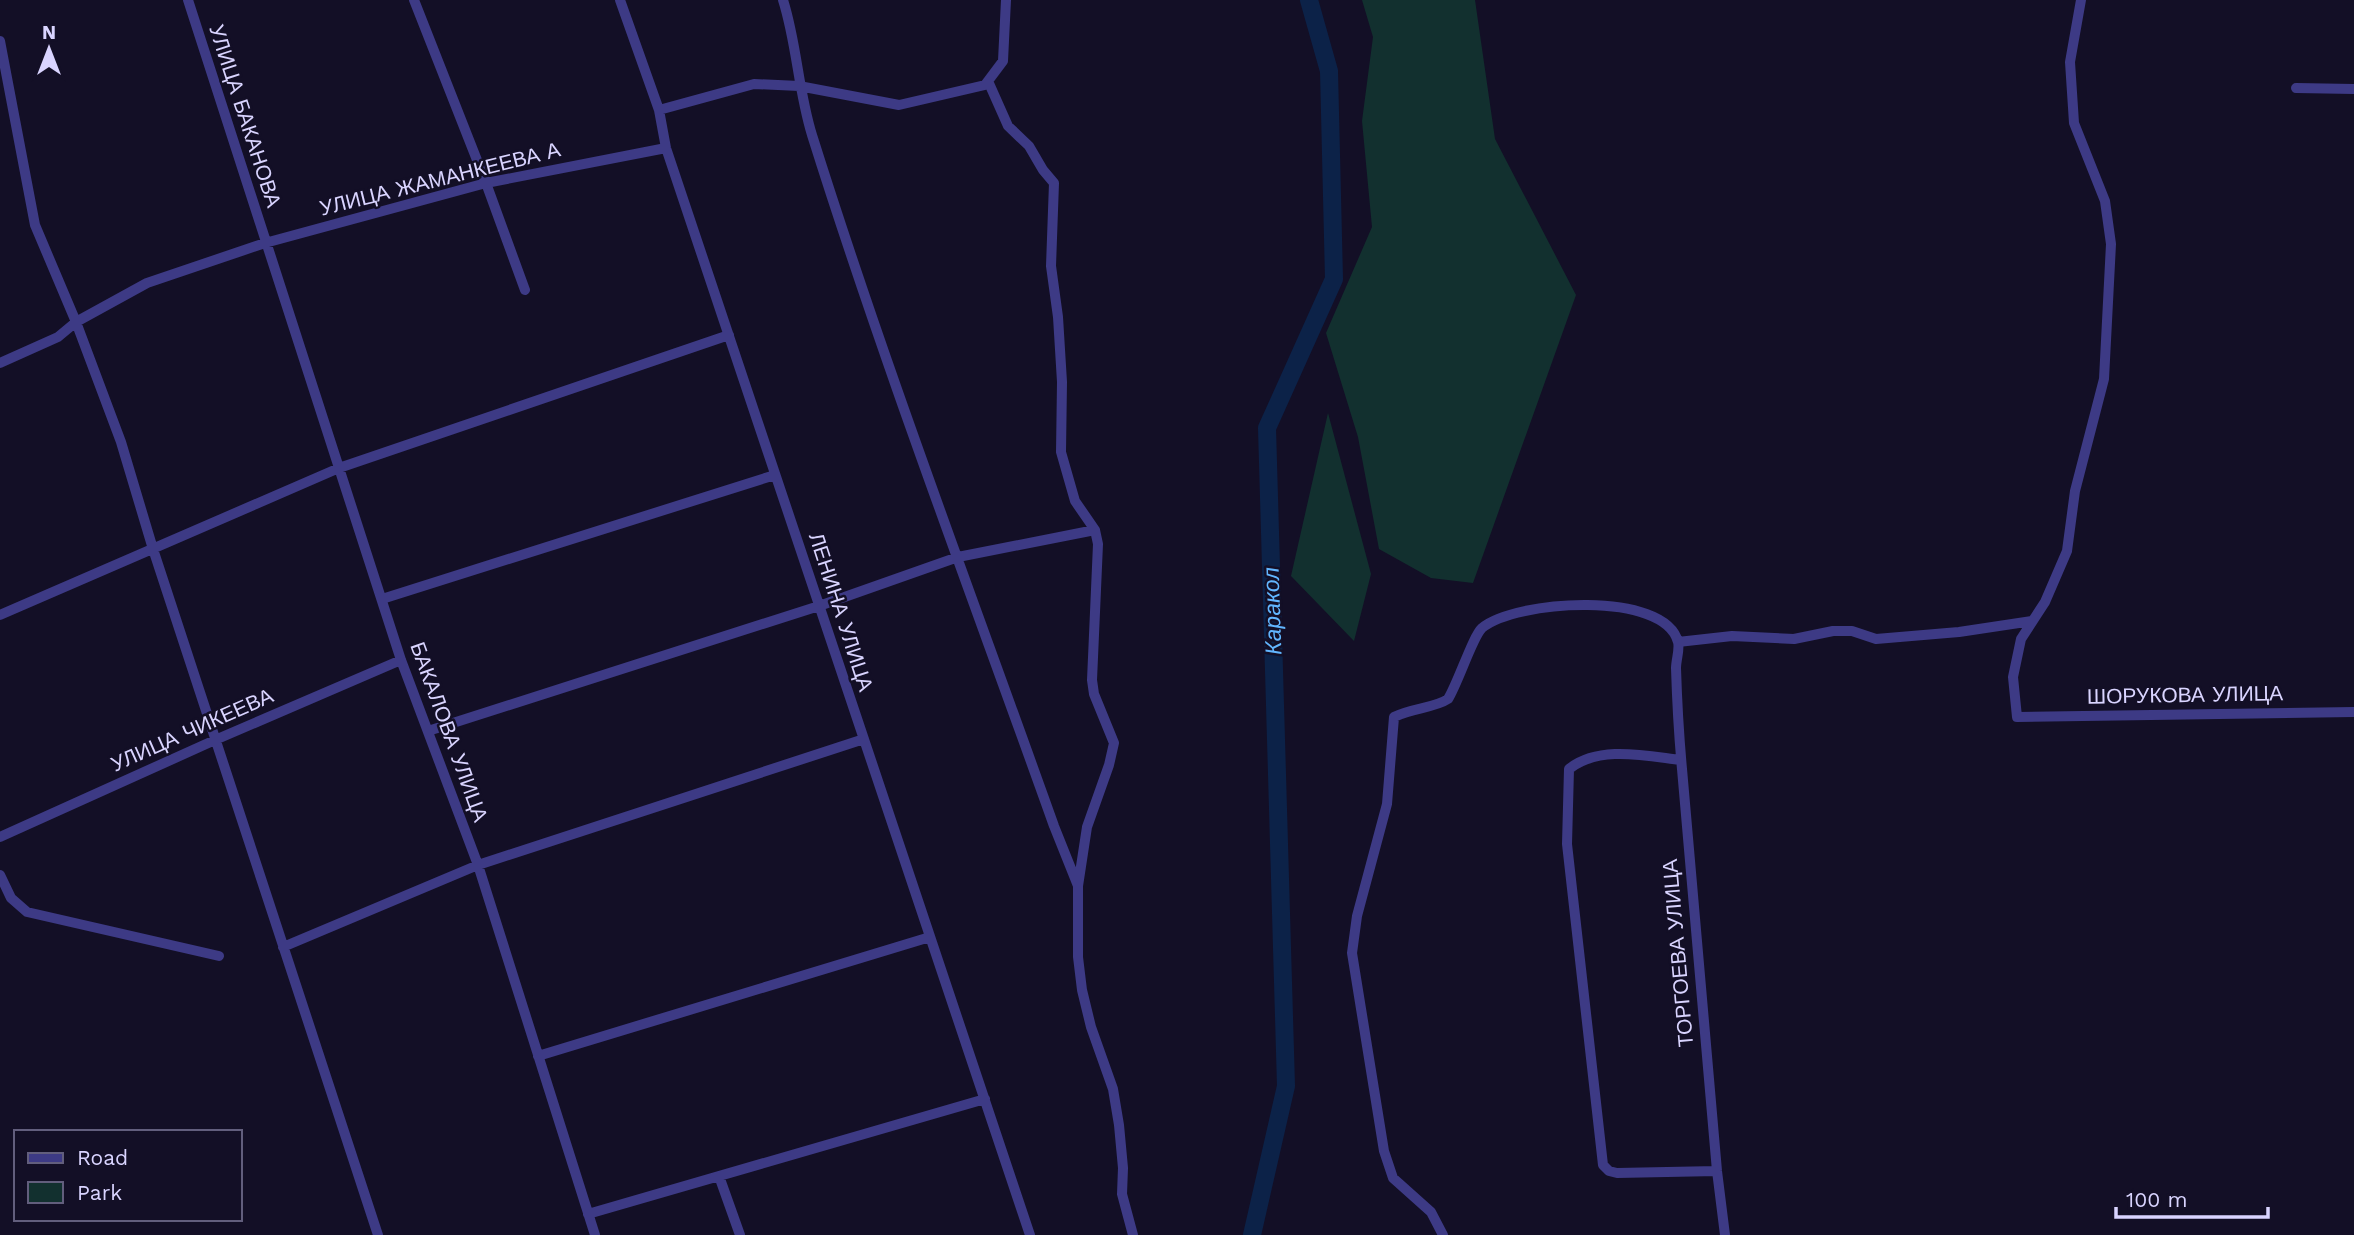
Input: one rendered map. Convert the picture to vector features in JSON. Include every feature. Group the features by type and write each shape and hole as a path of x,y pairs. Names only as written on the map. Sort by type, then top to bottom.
{"street":[{"name":"УЛИЦА БАКАНОВА","path":"188,0 265,243"},
{"path":"414,0 525,290"},
{"name":"ЛЕНИНА УЛИЦА","path":"620,0 659,110 666,148 1030,1235"},
{"path":"783,0 790,23 799,86 841,226 1054,826 1078,886"},
{"path":"659,110 754,84 799,86 899,105 985,85 1003,61 1006,0"},
{"path":"1443,1235 1432,1212 1393,1178 1384,1151 1352,953 1357,916 1387,804 1394,717 1418,707 1442,703 1447,699 1480,630 1492,621 1520,612 1561,605 1617,606 1646,613 1670,627 1678,642 1732,636 1794,639 1833,631 1852,631 1875,639 1959,632 2032,621 2045,603 2067,551 2075,491 2104,379 2111,244 2105,201 2074,122 2070,62 2081,0"},
{"path":"0,41 35,225 76,322 121,442 153,549 378,1235"},
{"path":"988,81 1008,127 1029,146 1054,183 1051,267 1058,317 1062,382 1061,452 1075,501 1095,530 1098,544 1092,680 1094,694 1114,743 1087,827 1078,886 1078,957 1091,1027 1112,1089 1119,1125 1123,1168 1122,1194 1133,1235"},
{"path":"2296,88 2354,89"},
{"name":"УЛИЦА ЖАМАНКЕЕВА А","path":"0,363 58,337 76,322 147,283 265,243 486,183 666,148"},
{"name":"БАКАЛОВА УЛИЦА","path":"265,243 401,660 478,865 595,1235"},
{"path":"0,615 338,468 729,335"},
{"path":"382,599 775,475"},
{"path":"428,731 819,606 958,557 1095,530"},
{"name":"ШОРУКОВА УЛИЦА","path":"2032,621 2021,639 2013,677 2017,717 2354,712"},
{"name":"ТОРГОЕВА УЛИЦА","path":"1678,642 1676,666 1681,760 1725,1235"},
{"name":"УЛИЦА ЧИКЕЕВА","path":"0,837 401,660"},
{"path":"283,947 478,865 863,739"},
{"path":"1681,760 1637,755 1592,756 1578,762 1569,769 1567,844 1603,1165 1609,1171 1617,1173 1717,1171"},
{"path":"1,880 11,898 27,912 219,956"},
{"path":"538,1056 930,937"},
{"path":"589,1214 985,1099"},
{"path":"719,1176 740,1235"}],"green space":[{"path":"1362,0 1475,0 1495,139 1576,295 1473,583 1431,578 1379,549 1358,437 1326,333 1372,227 1362,121 1373,37"},
{"path":"1328,413 1371,574 1354,641 1291,576"}],"waterway":[{"name":"Каракол","path":"1252,1235 1286,1086 1267,428 1334,279 1329,71 1309,0"}]}
